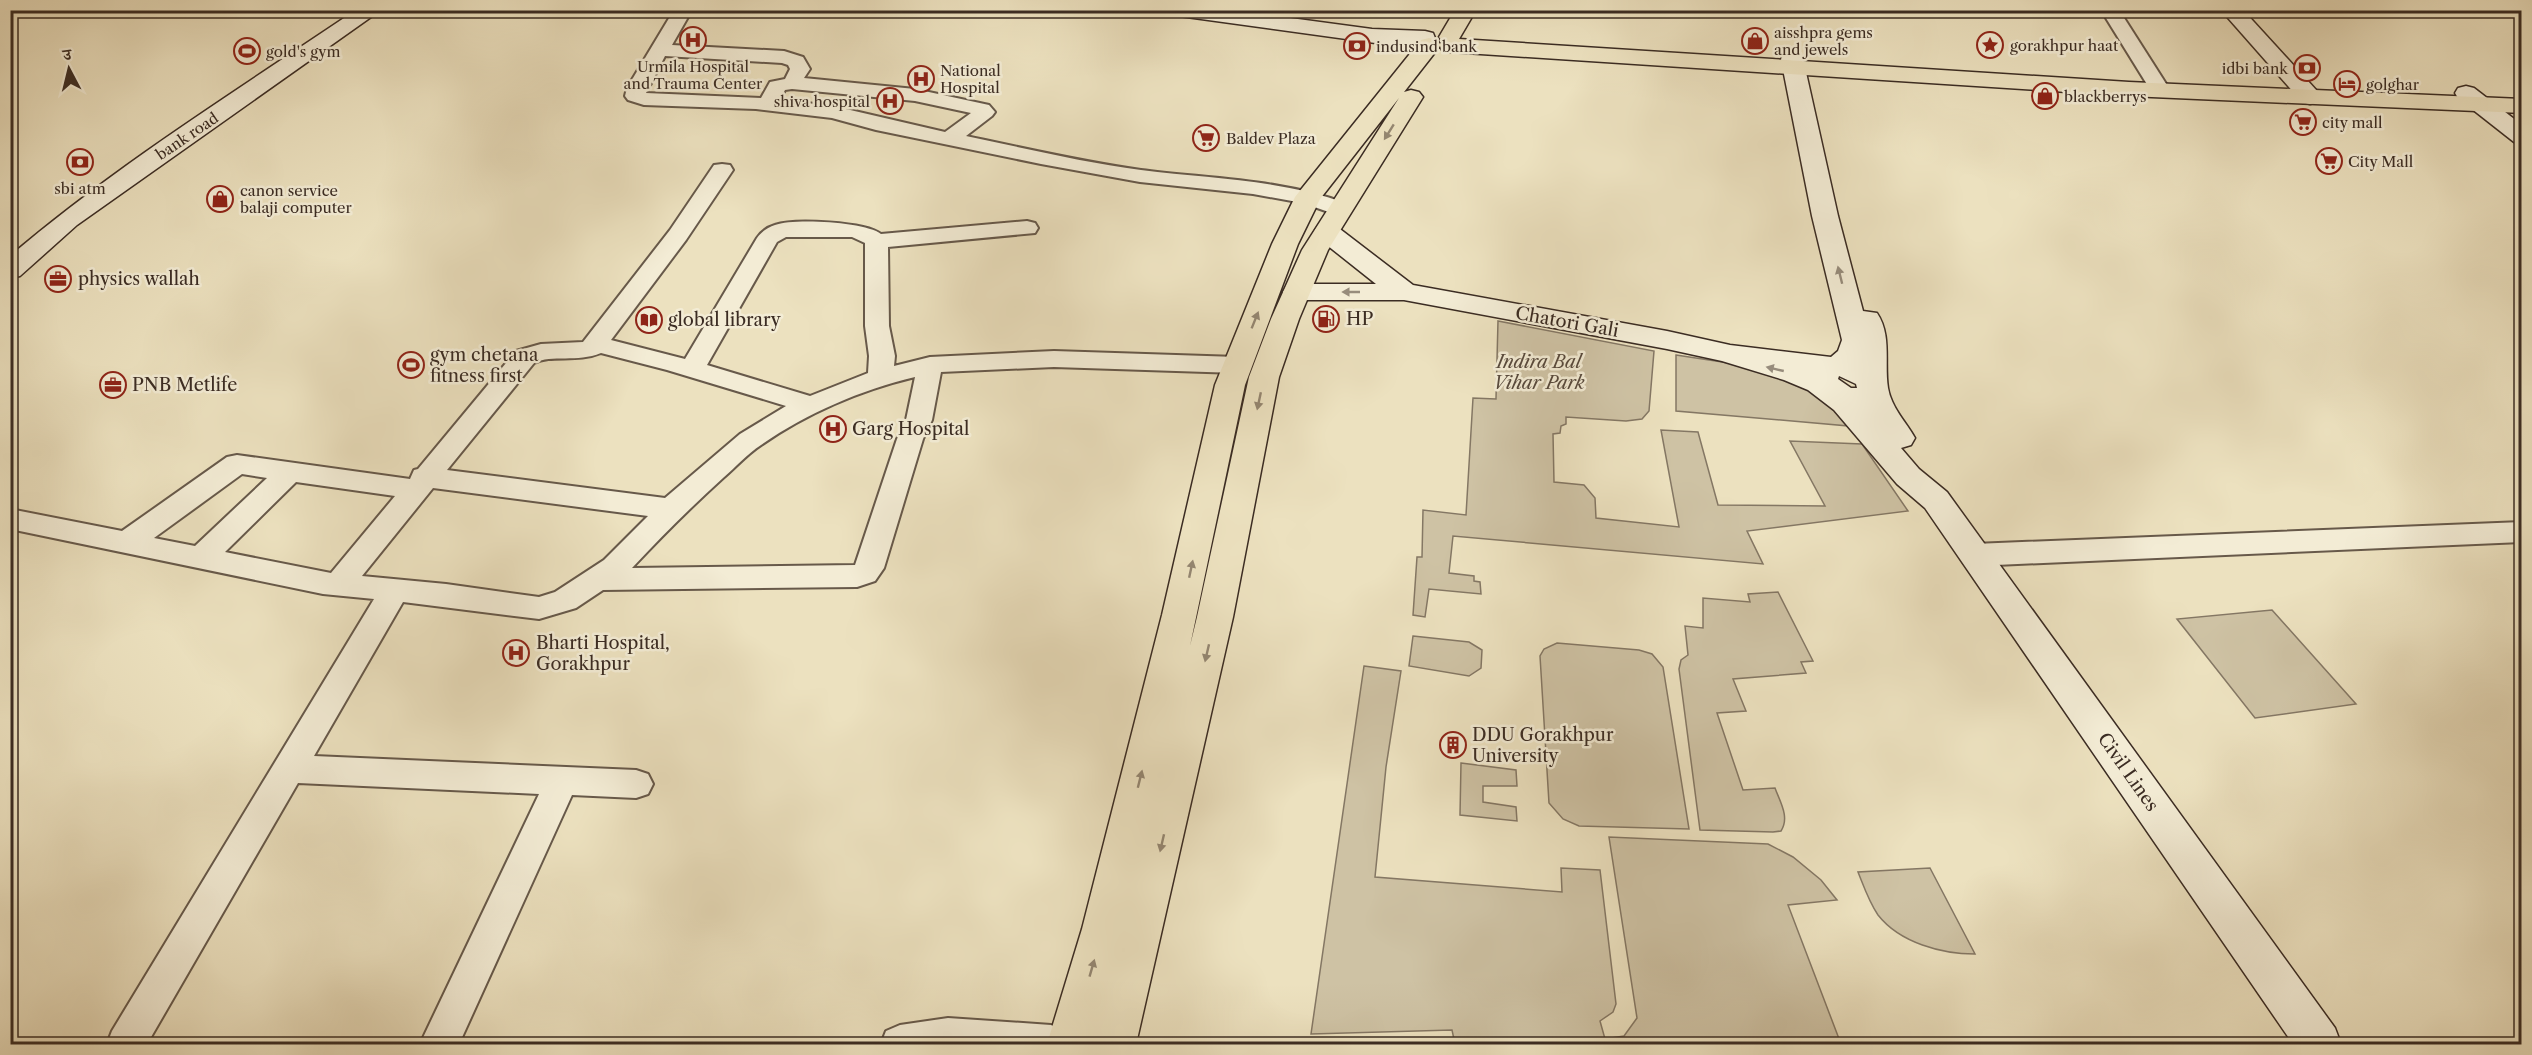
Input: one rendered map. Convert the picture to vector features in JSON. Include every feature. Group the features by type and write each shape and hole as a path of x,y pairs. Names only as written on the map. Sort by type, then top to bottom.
{"main road":[{"path":"1087,1033 1215,617 1264,377 1315,250 1439,41 1448,10"},
{"path":"1087,1033 1103,929 1180,615 1230,385 1237,365 1285,244 1308,197 1466,10"},
{"path":"1439,41 2156,85 2473,99 2522,106"},
{"path":"2473,99 2522,95"},
{"path":"1180,615 1215,617"}],"street":[{"name":"bank road","path":"10,270 68,220 147,163 371,10"},
{"path":"683,10 637,88 635,96 644,99 768,104 833,112 876,124 1140,176 1253,187 1308,197 1334,220 1404,292"},
{"path":"1179,10 1439,41"},
{"path":"1252,18 1277,10"},
{"path":"2110,10 2156,85"},
{"path":"2230,10 2306,93"},
{"path":"659,50 784,57 796,61 800,69 792,83"},
{"path":"1800,63 1825,216 1856,340 1851,355 1834,378"},
{"path":"1800,63 1869,326 1873,348 1873,383 1882,413 1935,489 1936,500"},
{"path":"768,104 777,86 792,83 915,95 982,109 985,112 950,138"},
{"path":"2473,99 2522,137"},
{"path":"338,585 419,483 525,357 538,352 579,353 592,348 678,235 722,170"},
{"path":"692,369 773,233 792,230 852,230 866,233 876,241 1027,228"},
{"path":"876,241 877,326 882,356 880,376"},
{"name":"Chatori Gali","path":"1297,292 1404,292 1655,338 1730,354 1750,363 1806,376 1834,378"},
{"path":"595,344 692,369 812,405"},
{"path":"10,519 125,544 338,585 446,595 539,608 565,600 614,568 671,509 749,440 780,420 880,376 930,365 1054,359 1237,365"},
{"path":"599,579 856,576 865,573 870,568 910,439 919,420 930,365"},
{"path":"1834,378 1857,370 1873,383"},
{"path":"1834,378 1920,490 1936,500"},
{"path":"125,544 230,467 245,464 419,483 554,492 671,509"},
{"path":"200,559 291,470"},
{"name":"Civil Lines","path":"1936,500 2319,1044"},
{"path":"1974,555 2522,532"},
{"path":"126,1044 394,591"},
{"path":"289,769 636,784"},
{"path":"439,1044 562,780"},
{"path":"900,1044 948,1038 1087,1033"}],"green space":[{"name":"Indira Bal Vihar Park","path":"1498,321 1654,351 1649,411 1642,419 1626,421 1566,417 1566,424 1561,426 1560,433 1553,434 1554,482 1584,485 1595,498 1596,518 1679,527 1661,430 1698,432 1718,505 1825,506 1790,441 1862,444 1908,511 1747,531 1763,564 1453,536 1449,573 1474,576 1474,581 1480,582 1481,594 1429,589 1425,617 1413,615 1417,557 1422,557 1423,510 1466,515 1473,398 1496,399"},
{"path":"1676,355 1762,368 1821,393 1849,426 1676,411"},
{"path":"1778,592 1813,661 1801,662 1806,673 1733,679 1746,711 1717,713 1743,790 1775,788 1783,810 1784,826 1781,831 1773,832 1700,830 1679,669 1681,660 1688,655 1685,626 1703,628 1703,598 1750,602 1748,594"},
{"path":"2272,610 2356,704 2255,718 2177,619"},
{"path":"1413,636 1469,642 1482,650 1481,668 1469,676 1409,666"},
{"path":"1557,643 1639,650 1652,654 1663,667 1689,829 1579,826 1563,819 1549,803 1540,656 1544,649"},
{"path":"1364,666 1401,671 1386,767 1375,877 1562,892 1561,868 1600,870 1616,1004 1613,1012 1600,1021 1605,1039 1624,1036 1637,1018 1609,837 1768,844 1793,857 1821,880 1837,900 1788,905 1841,1044 1455,1044 1452,1030 1311,1034"},
{"path":"1461,763 1516,770 1517,786 1483,786 1483,802 1516,807 1517,821 1460,815"},
{"path":"1930,868 1975,954 1936,949 1898,933 1878,915 1869,900 1858,872"}],"place":[{"name":"Urmila Hospital and Trauma Center","path":"693,40"},
{"name":"aisshpra gems and jewels","path":"1755,41"},
{"name":"gorakhpur haat","path":"1990,45"},
{"name":"indusind bank","path":"1357,46"},
{"name":"gold's gym","path":"247,51"},
{"name":"idbi bank","path":"2307,68"},
{"name":"National Hospital","path":"921,79"},
{"name":"golghar","path":"2347,84"},
{"name":"blackberrys","path":"2045,96"},
{"name":"shiva hospital","path":"890,101"},
{"name":"city mall","path":"2303,122"},
{"name":"Baldev Plaza","path":"1206,138"},
{"name":"City Mall","path":"2329,161"},
{"name":"sbi atm","path":"80,162"},
{"name":"canon service balaji computer","path":"220,199"},
{"name":"physics wallah","path":"58,279"},
{"name":"HP","path":"1326,319"},
{"name":"global library","path":"649,320"},
{"name":"gym chetana fitness first","path":"411,365"},
{"name":"PNB Metlife","path":"113,385"},
{"name":"Garg Hospital","path":"833,429"},
{"name":"Bharti Hospital, Gorakhpur","path":"516,653"},
{"name":"DDU Gorakhpur University","path":"1453,745"}]}
